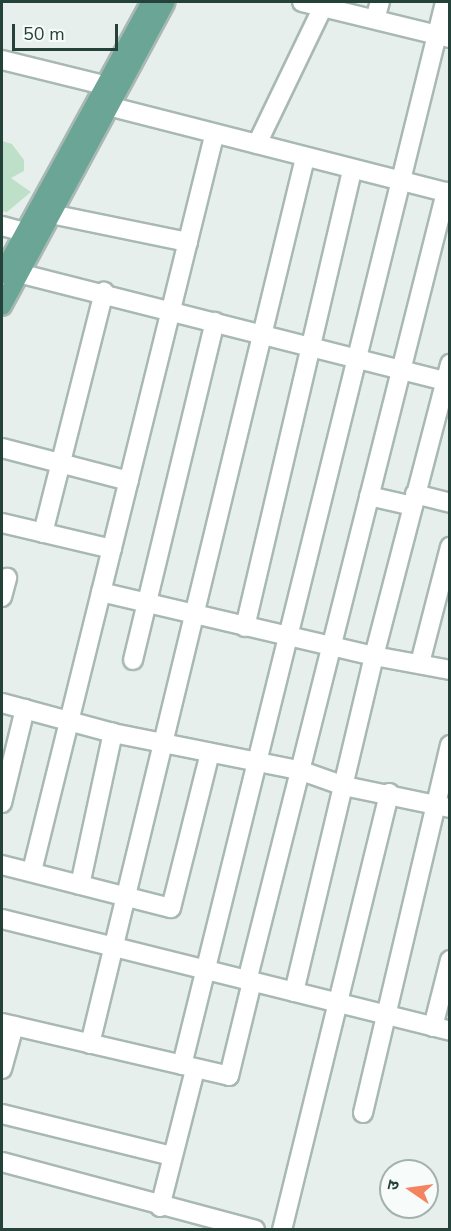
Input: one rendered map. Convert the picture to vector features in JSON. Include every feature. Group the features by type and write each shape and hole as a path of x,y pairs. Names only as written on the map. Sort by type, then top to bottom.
{"main road":[{"path":"2,306 10,273 33,234 104,85 151,2"},
{"path":"33,234 51,214 166,2"}],"street":[{"path":"302,2 322,7 378,10 443,36"},
{"path":"160,1207 189,1068 205,970 290,637 401,182 443,36 445,2"},
{"path":"257,144 322,7"},
{"path":"2,60 104,85"},
{"path":"2,1069 8,1025 229,1076 299,770 448,193 257,144 214,136 108,106"},
{"path":"32,871 67,722 214,136"},
{"path":"90,1044 305,158"},
{"path":"245,627 352,170"},
{"path":"51,214 188,242"},
{"path":"2,226 33,234"},
{"path":"10,273 104,292 401,369 448,376 374,656 294,992"},
{"path":"43,533 64,463 104,292"},
{"path":"133,660 215,322"},
{"path":"2,448 129,481"},
{"path":"369,496 450,503"},
{"path":"2,523 112,549"},
{"path":"420,663 450,547"},
{"path":"2,597 7,578"},
{"path":"101,592 331,647 450,670"},
{"path":"2,703 113,733 164,740 210,753 299,770 344,786 389,793 442,806"},
{"path":"2,803 25,709"},
{"path":"80,885 113,733"},
{"path":"363,1113 386,1016 442,806 450,745"},
{"path":"2,865 126,895 165,907 176,902 210,753"},
{"path":"282,1230 340,1004 389,793"},
{"path":"2,919 441,1029 450,960"},
{"path":"2,1114 172,1156"},
{"path":"2,1163 160,1207 255,1230"}],"green space":[{"path":"2,141 12,144 24,160 24,171 11,178 31,192 7,212 2,211"}]}
